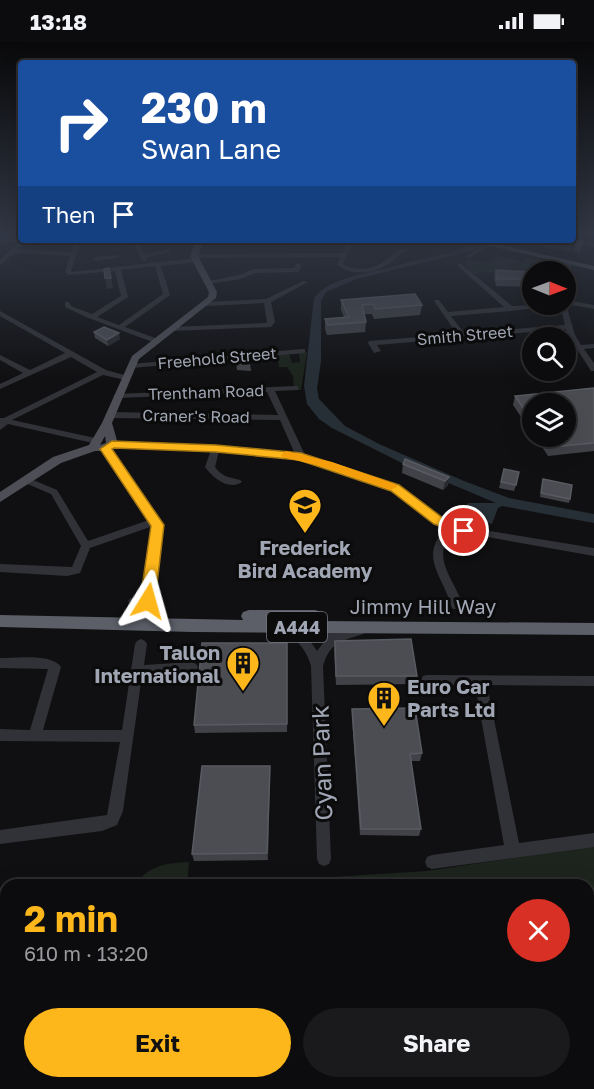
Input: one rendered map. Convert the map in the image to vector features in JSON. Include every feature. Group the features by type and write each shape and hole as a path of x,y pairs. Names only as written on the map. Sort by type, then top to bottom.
{"highway":[{"name":"Jimmy Hill Way","path":"0,612 594,620"},
{"name":"Jimmy Hill Way","path":"0,621 285,629 386,627 594,629"}],"main road":[{"path":"0,498 57,460 103,444 108,419 131,366 140,352 207,304 213,295 207,282"}],"street":[{"path":"88,316 125,297 121,282"},
{"path":"120,328 167,295 163,282"},
{"path":"207,304 267,301 305,282"},
{"path":"479,282 511,309"},
{"path":"519,297 522,300"},
{"path":"171,330 268,325 271,322 267,301"},
{"path":"437,301 462,336"},
{"path":"67,303 68,307 88,316 155,341"},
{"path":"576,305 594,307"},
{"path":"445,314 522,308"},
{"path":"0,313 103,372 125,378"},
{"path":"566,315 568,327"},
{"path":"0,326 13,320"},
{"name":"Smith Street","path":"377,351 372,343 522,331"},
{"path":"577,346 594,346"},
{"path":"577,346 594,369"},
{"name":"Freehold Street","path":"131,366 302,351"},
{"path":"0,387 72,353"},
{"path":"0,357 29,373"},
{"path":"2,422 103,372"},
{"name":"Trentham Road","path":"117,396 295,388"},
{"path":"270,389 301,457"},
{"name":"Craner's Road","path":"108,419 283,418"},
{"path":"2,422 103,444 216,448 301,457 395,488 434,518 452,527 594,552"},
{"path":"103,444 158,525 148,601 134,601"},
{"path":"216,448 210,467 221,485 237,482"},
{"path":"28,481 54,492 86,546"},
{"path":"0,568 67,572 76,570 86,546 156,521"},
{"path":"452,527 438,545 437,558 454,594 457,606"},
{"path":"285,629 306,635 341,635 386,627"},
{"name":"Cyan Park","path":"285,629 311,648 317,666 324,859"},
{"path":"317,666 325,647 341,635"},
{"path":"0,837 102,824 112,820 116,811 141,644"},
{"path":"0,663 48,663 55,667 35,735"},
{"path":"137,670 192,668"},
{"path":"427,680 594,681"},
{"path":"480,680 513,852"},
{"path":"0,735 128,736"},
{"path":"432,862 594,840"}],"shaded area":[{"path":"338,282 349,282 326,292 321,301 321,361 317,389 319,399 345,426 379,444 509,498 594,514 594,523 502,506 498,508 492,524 458,519 468,503 496,503 408,466 332,428 319,419 307,404 304,386 314,298"},
{"path":"307,352 301,390 294,390 293,376 287,367 279,367 277,355 289,354 292,363 300,362 299,353"},
{"path":"594,846 594,879 302,879 427,871"},
{"path":"189,862 188,879 139,879 152,869 173,863"}],"building":[{"path":"415,294 422,305 375,309 373,304 362,305 366,322 328,325 325,319 349,317 341,300"},
{"path":"104,327 119,333 107,340 94,332"},
{"path":"248,352 250,363 236,362 235,355"},
{"path":"594,388 594,443 576,445 576,393 545,393"},
{"path":"522,395 522,406 515,396"},
{"path":"405,459 449,477 445,481 403,464"},
{"path":"504,469 519,472 516,485 501,482"},
{"path":"543,479 572,485 570,499 541,493"},
{"path":"411,639 417,676 336,676 335,641"},
{"name":"Tallon International","path":"202,643 287,643 287,724 194,725"},
{"path":"415,708 422,753 410,754 421,829 361,829 352,709"},
{"path":"202,766 270,766 267,853 192,854"}],"slow traffic":[{"path":"286,455 327,464 391,487"}],"place":[{"name":"Frederick Bird Academy","path":"305,534"},
{"name":"Tallon International","path":"243,692"},
{"name":"Euro Car Parts Ltd","path":"384,727"}],"route":[{"path":"148,601 158,525 105,449 112,444 216,448 301,457 384,483 395,488 438,521 464,531"}]}
